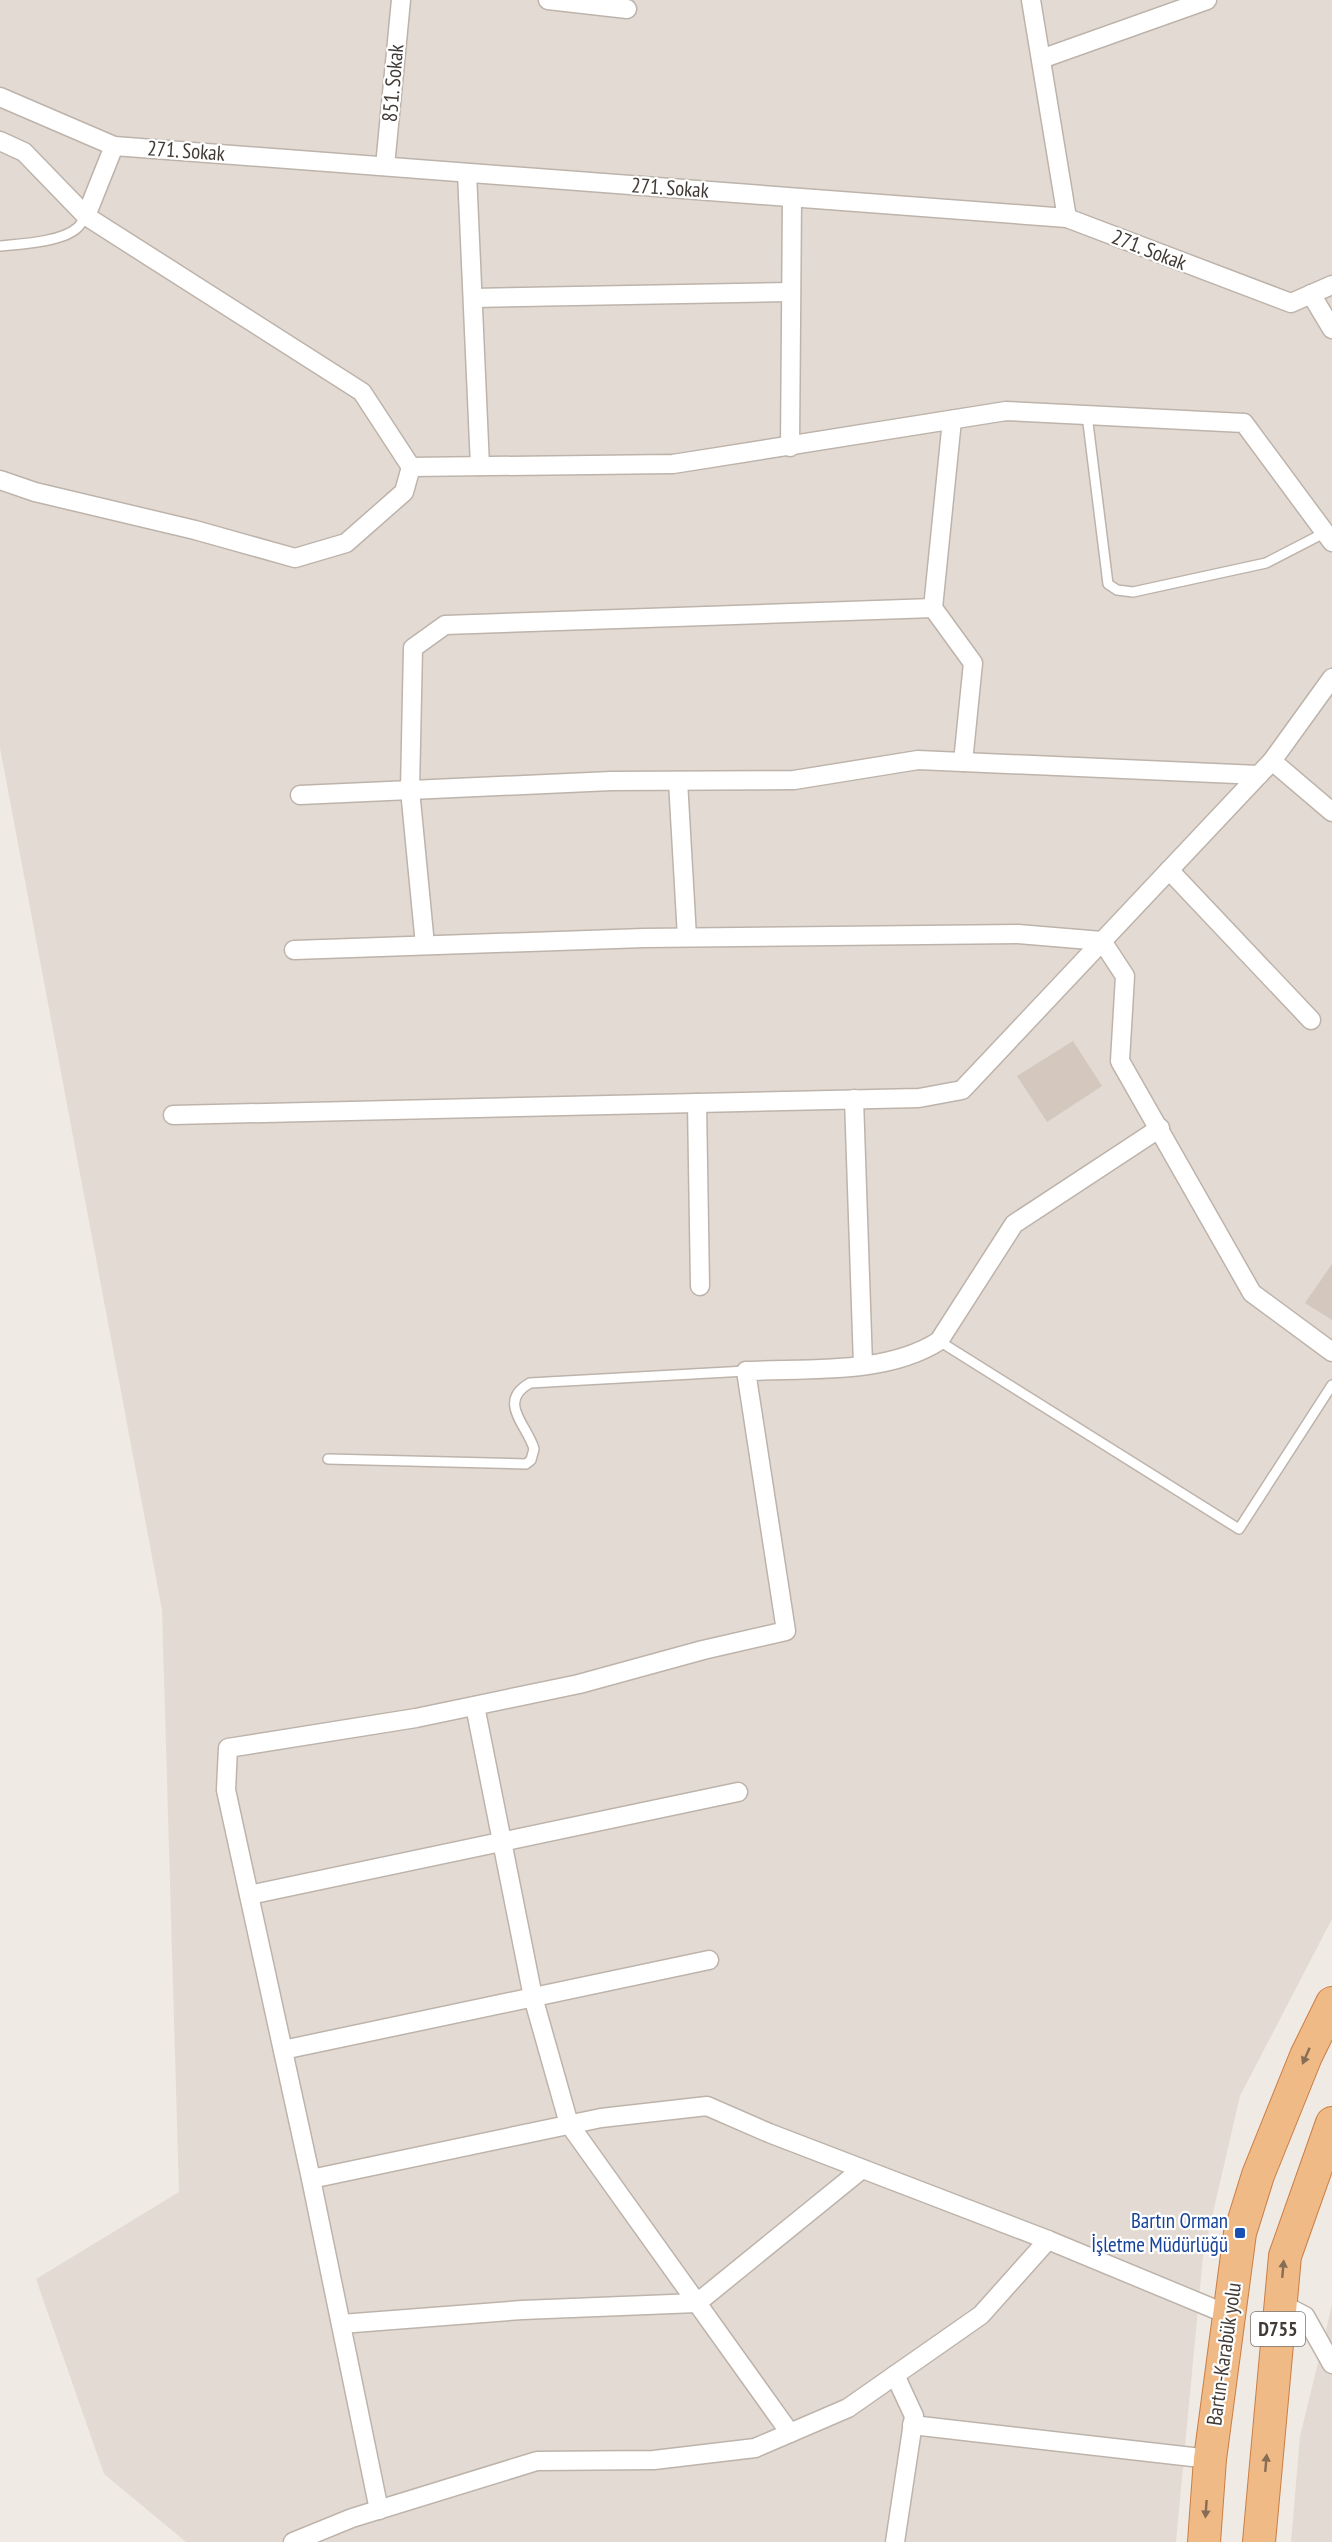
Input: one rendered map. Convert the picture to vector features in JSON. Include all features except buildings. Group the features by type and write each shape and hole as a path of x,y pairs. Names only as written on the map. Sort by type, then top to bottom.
{"highway":[{"name":"Bartın-Karabük yolu","path":"1204,2542 1210,2458 1240,2233 1258,2175 1306,2056 1332,2003"},
{"name":"D755","path":"1259,2542 1285,2256 1332,2123"}],"street":[{"name":"851. Sokak","path":"385,166 400,0"},
{"path":"548,0 627,9"},
{"path":"1031,0 1066,218"},
{"path":"1041,59 1206,0"},
{"name":"271. Sokak","path":"0,97 114,146 1066,218 1291,303 1332,285"},
{"path":"0,141 24,152 86,216 362,392 411,467 404,492 346,543 295,558 195,530 35,492 0,480"},
{"path":"86,216 114,146"},
{"path":"467,172 480,466"},
{"path":"790,447 792,198"},
{"path":"472,298 791,292"},
{"path":"1311,294 1332,329"},
{"path":"411,467 673,465 1006,411 1244,423 1329,537"},
{"path":"952,420 933,608 973,663 963,762"},
{"path":"425,945 410,790 413,648 445,626 933,608"},
{"path":"173,1115 919,1098 962,1090 1272,761 1332,678"},
{"path":"300,795 611,781 794,780 918,760 1259,775"},
{"path":"1272,761 1332,812"},
{"path":"678,781 687,938"},
{"path":"1169,870 1311,1020"},
{"path":"294,950 687,938 1018,934 1102,941"},
{"path":"1102,941 1125,976 1120,1060 1252,1293 1332,1352"},
{"path":"854,1099 863,1365"},
{"path":"697,1103 700,1286"},
{"path":"379,2510 311,2179 226,1790 228,1748 416,1718 475,1706 579,1684 703,1650 786,1631 747,1371 863,1365 905,1358 939,1341 1014,1224 1160,1128"},
{"path":"475,1706 533,1997 569,2124 790,2433"},
{"path":"249,1895 738,1792"},
{"path":"283,2050 709,1960"},
{"path":"311,2179 601,2118 707,2106 770,2133 1048,2240 1229,2315"},
{"path":"341,2324 522,2310 697,2303 862,2169"},
{"path":"293,2542 379,2510 537,2461 654,2460 755,2448 848,2408 981,2315 1048,2240"},
{"path":"1280,2303 1305,2316 1332,2364"},
{"path":"895,2375 914,2416 895,2542"},
{"path":"912,2425 1210,2458"}],"lane":[{"path":"0,246 33,243 60,236 77,229 86,216"},
{"path":"1087,415 1108,584 1117,590 1133,592 1266,563 1329,537"},
{"path":"939,1341 1239,1529 1332,1385"},
{"path":"328,1459 526,1464 531,1460 534,1449 517,1417 515,1403 520,1391 530,1383 747,1371"}],"shaded area":[{"path":"0,0 1332,0 1332,1919 1240,2096 1203,2256 1176,2542 186,2542 104,2474 36,2279 179,2192 162,1610 0,748"},
{"path":"1332,2305 1332,2542 1291,2542 1300,2436"}],"place":[{"name":"Bartın Orman İşletme Müdürlüğü","path":"1240,2233"}]}
